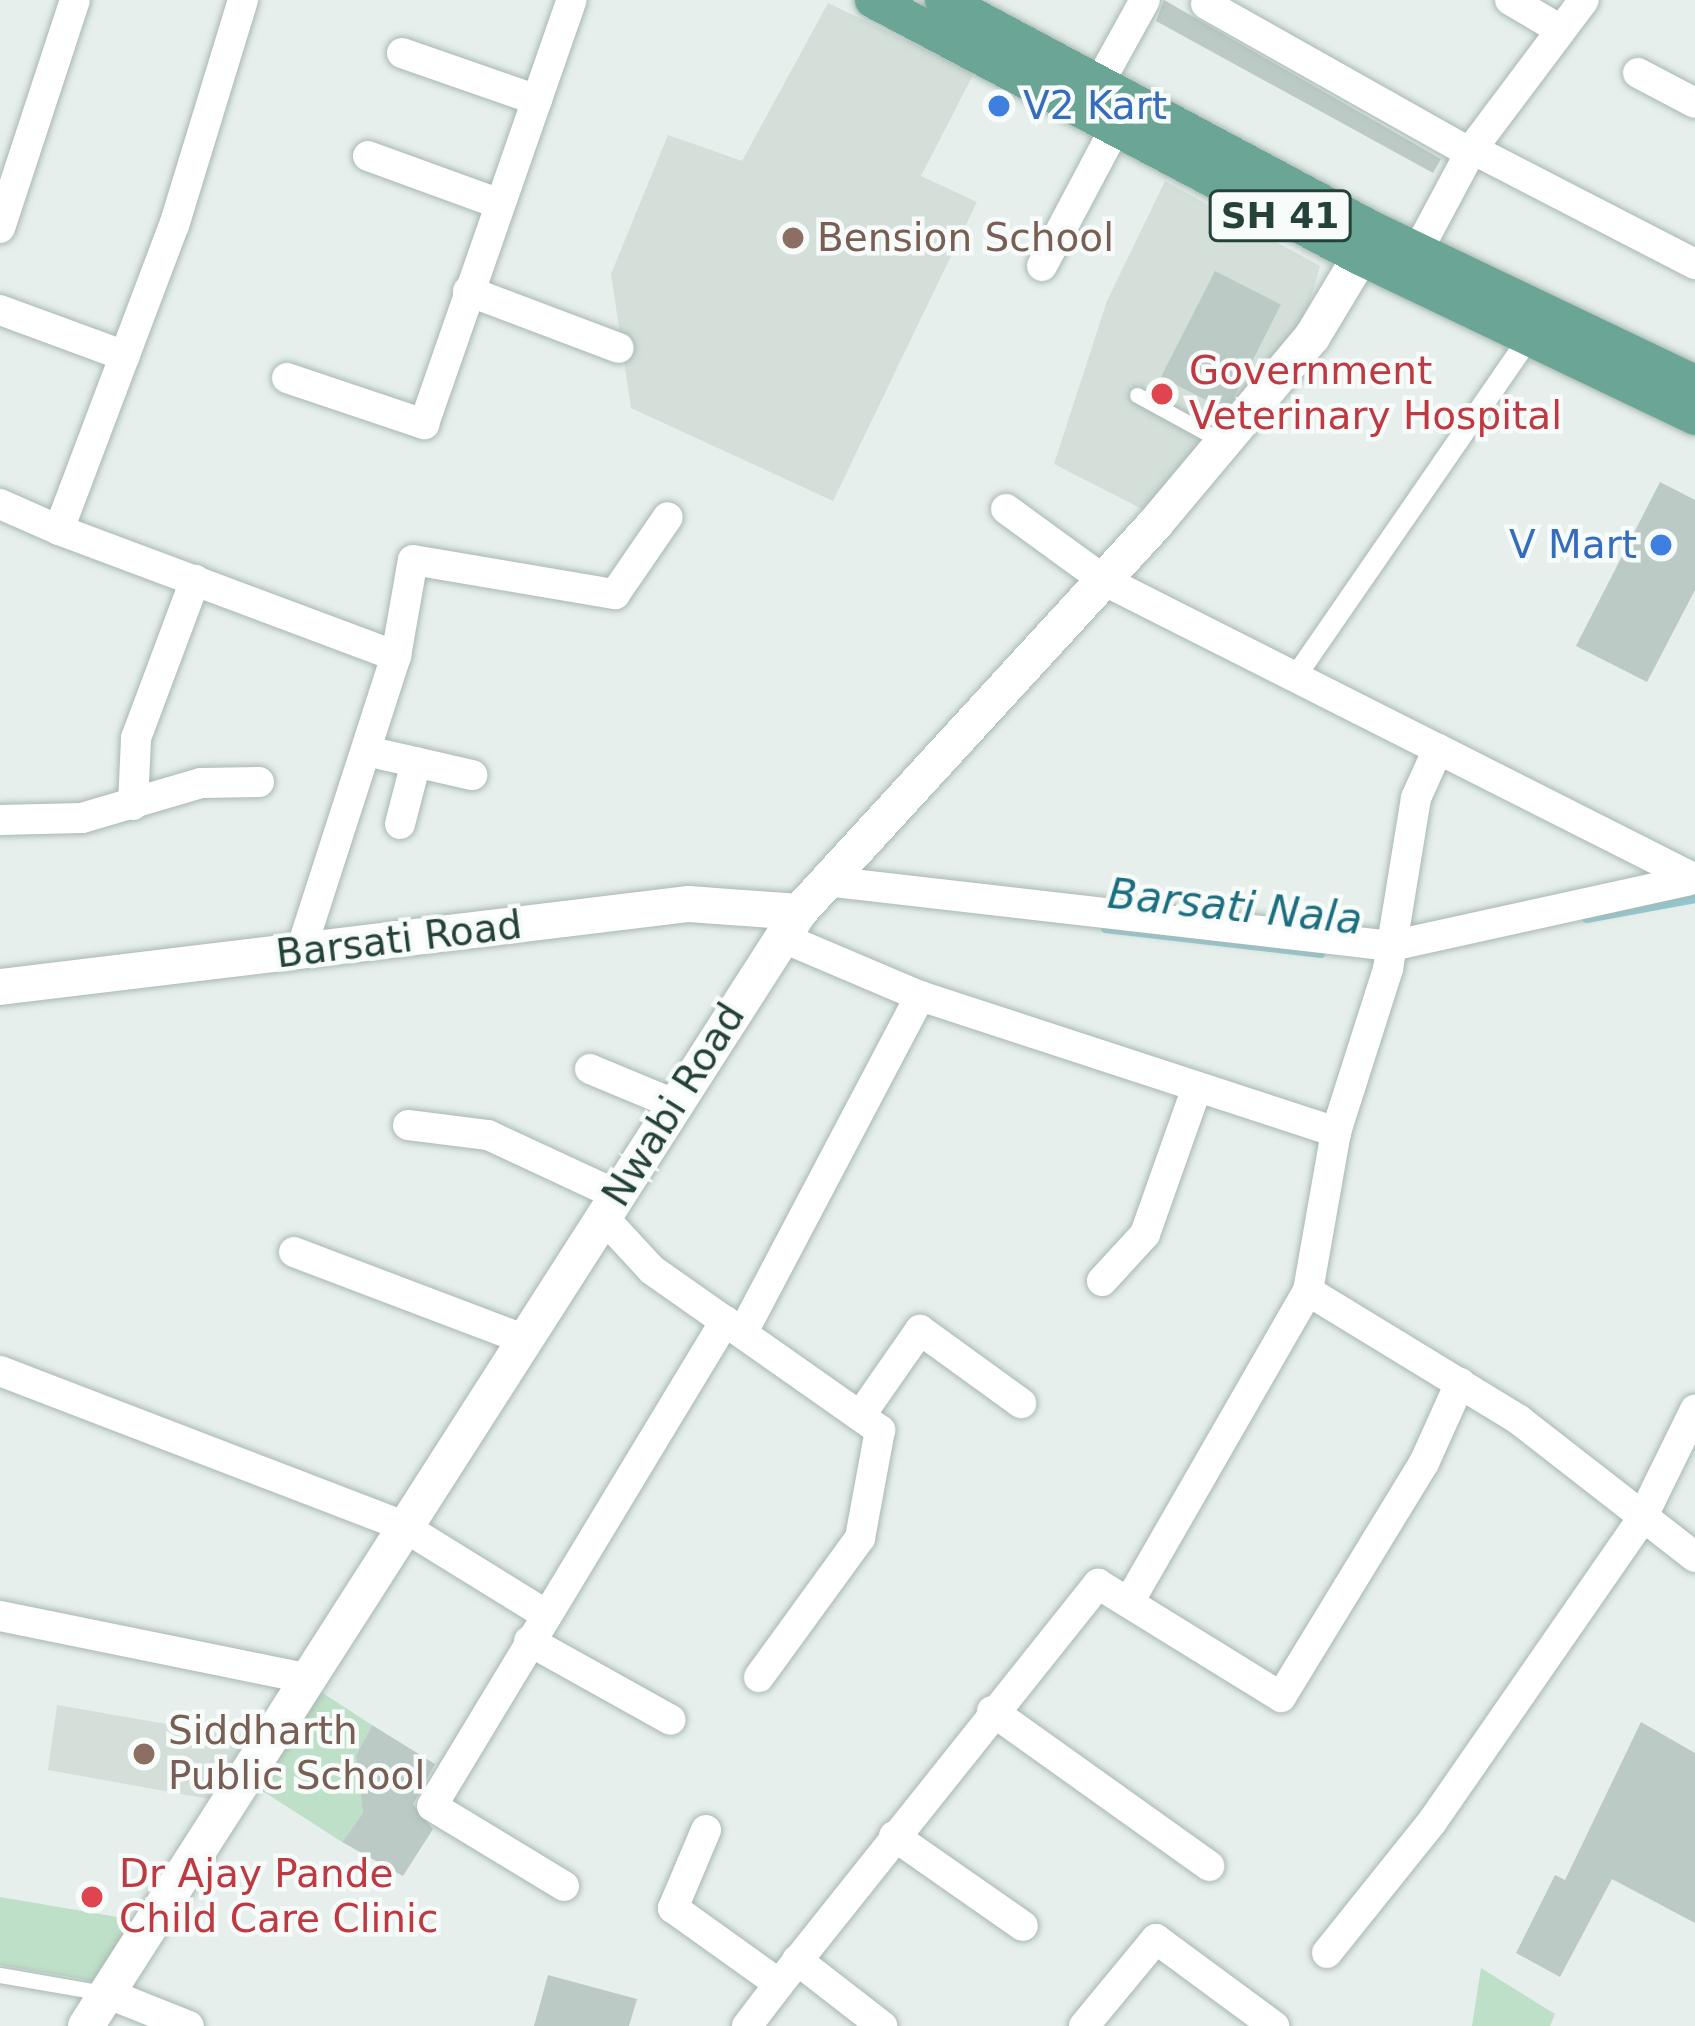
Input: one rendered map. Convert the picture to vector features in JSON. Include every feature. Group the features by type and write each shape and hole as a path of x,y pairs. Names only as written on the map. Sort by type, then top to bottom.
{"main road":[{"name":"SH 41","path":"873,0 1114,130 1366,243 1417,252 1695,383"},
{"name":"SH 41","path":"943,0 1098,85 1528,338 1695,417"}],"street":[{"path":"0,228 74,0"},
{"path":"59,530 125,356 242,0"},
{"path":"287,378 424,424 572,0"},
{"path":"1098,85 1145,0"},
{"path":"1510,0 1561,30"},
{"path":"1417,252 1471,151 1584,0"},
{"path":"1206,1 1471,151 1695,264"},
{"path":"402,53 537,100"},
{"path":"1638,73 1695,104"},
{"path":"1042,266 1114,130"},
{"path":"368,155 500,204"},
{"name":"Nwabi Road","path":"86,2026 401,1525 790,924 1105,581 1224,442 1312,337 1366,243"},
{"path":"468,291 619,348"},
{"path":"0,310 125,356"},
{"path":"1295,676 1528,338"},
{"path":"0,504 396,656"},
{"path":"1006,509 1105,581 1691,880"},
{"path":"300,953 334,830 371,752 396,656 412,560 615,594 668,517"},
{"path":"133,805 136,738 196,580"},
{"path":"1129,1602 1308,1291 1336,1132 1390,957 1415,798 1438,749"},
{"path":"371,752 472,775"},
{"path":"400,824 416,762"},
{"path":"0,820 82,818 200,783 259,782"},
{"path":"826,881 1390,957 1691,880"},
{"name":"Barsati Road","path":"0,988 689,904 790,924"},
{"path":"790,924 920,996 1336,1132"},
{"path":"564,1886 432,1806 537,1628 734,1326 920,996"},
{"path":"590,1069 674,1104"},
{"path":"1102,1281 1145,1234 1198,1087"},
{"path":"408,1125 488,1135 610,1206 652,1270 880,1430 860,1538 759,1677"},
{"path":"294,1252 523,1339"},
{"path":"1308,1291 1460,1383 1695,1557"},
{"path":"860,1416 920,1330 1021,1403"},
{"path":"0,1371 401,1525 537,1628 671,1720"},
{"path":"748,2026 992,1711 1098,1584 1281,1697 1424,1463 1460,1383"},
{"path":"1327,1953 1432,1822 1641,1520 1695,1410"},
{"path":"0,1616 304,1678"},
{"path":"992,1711 1209,1867"},
{"path":"706,1830 673,1908 882,2026"},
{"path":"895,1836 1023,1926"},
{"path":"1084,2026 1156,1939 1274,2026"},
{"path":"106,1993 189,2026"}],"lane":[{"path":"1137,395 1224,442"},
{"path":"0,1975 106,1993"}],"shaded area":[{"name":"Bension School","path":"828,3 974,73 921,176 977,202 833,501 631,408 611,274 668,135 742,161"},
{"name":"Government Veterinary Hospital","path":"1165,181 1320,266 1304,324 1150,513 1054,464 1107,301"},
{"name":"Siddharth Public School","path":"57,1705 247,1738 209,1799 48,1770"}],"green space":[{"path":"318,1690 372,1725 356,1757 363,1813 342,1842 261,1790"},
{"path":"0,1897 135,1920 99,1982 0,1965"},
{"path":"1481,1968 1555,2014 1550,2026 1472,2026"}],"building":[{"path":"1164,0 1441,159 1433,173 1156,21"},
{"path":"1215,271 1281,305 1227,411 1161,377"},
{"name":"V Mart","path":"1660,482 1695,500 1695,590 1647,682 1576,646"},
{"path":"1641,1722 1695,1753 1695,1923 1612,1879 1560,1977 1516,1953 1555,1875 1565,1880"},
{"path":"372,1725 435,1764 413,1804 433,1829 403,1876 342,1842 363,1813 356,1756"},
{"path":"548,1975 637,1999 629,2026 534,2026"}],"waterway":[{"name":"Barsati Nala","path":"1586,918 1695,898"},
{"name":"Barsati Nala","path":"1105,928 1321,953"}],"place":[{"name":"V2 Kart","path":"999,106"},
{"name":"Bension School","path":"793,238"},
{"name":"Government Veterinary Hospital","path":"1162,394"},
{"name":"V Mart","path":"1661,545"},
{"name":"Siddharth Public School","path":"144,1754"},
{"name":"Dr Ajay Pande Child Care Clinic","path":"92,1897"}]}
